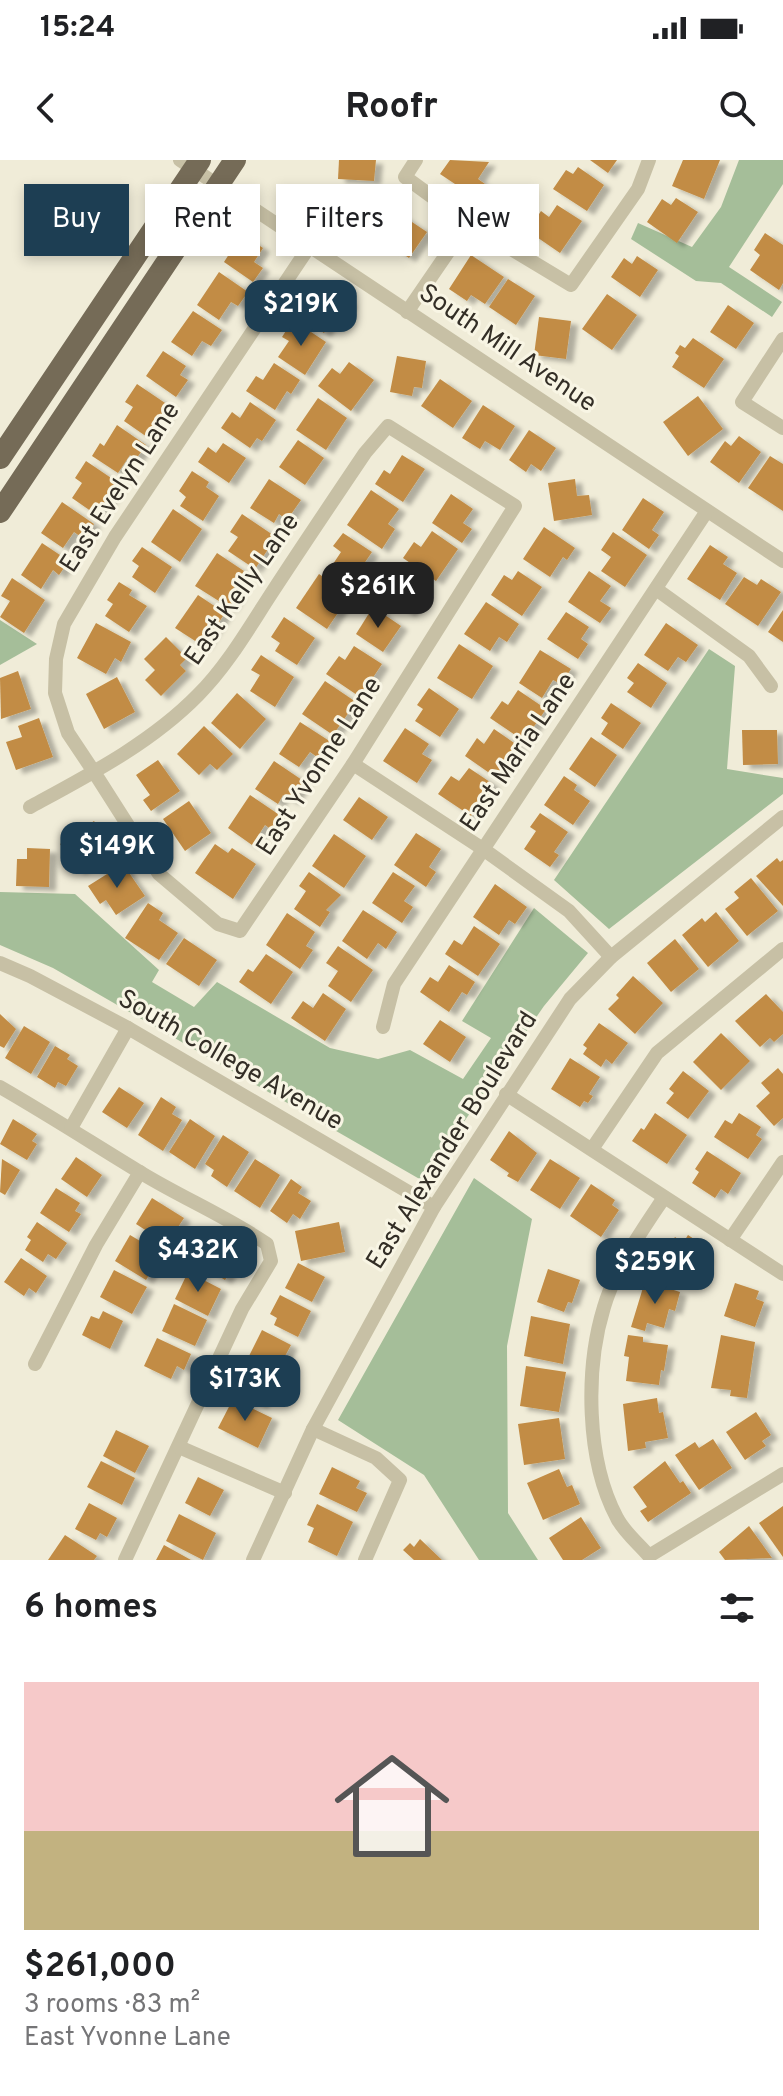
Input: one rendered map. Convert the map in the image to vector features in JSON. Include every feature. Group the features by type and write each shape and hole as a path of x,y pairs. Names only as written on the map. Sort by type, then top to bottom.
{"main road":[{"path":"0,458 199,171 235,160"},
{"path":"0,512 199,171"}],"street":[{"path":"416,160 405,177 428,194"},
{"path":"523,256 571,285 638,189 649,160"},
{"name":"South Mill Avenue","path":"199,171 276,224"},
{"name":"East Evelyn Lane","path":"240,931 218,924 159,874 68,733 55,693 56,659 64,624 115,537 303,256"},
{"name":"South Mill Avenue","path":"323,256 783,561"},
{"path":"407,312 445,256"},
{"path":"783,339 742,402 783,428"},
{"name":"East Kelly Lane","path":"30,807 94,772 160,729 199,695 230,656 365,453 388,426 515,506"},
{"name":"East Yvonne Lane","path":"240,931 353,764 515,506"},
{"name":"East Maria Lane","path":"383,1027 394,984 707,511"},
{"path":"656,589 749,656 771,686"},
{"path":"353,764 483,849 569,911 611,957"},
{"name":"East Alexander Boulevard","path":"253,1560 313,1429 434,1207 570,999 611,957 783,817"},
{"path":"592,1149 657,1053 783,949"},
{"name":"South College Avenue","path":"0,963 128,1028 434,1207"},
{"path":"71,1128 128,1028"},
{"path":"0,1087 267,1244 271,1261 242,1309 125,1560"},
{"path":"506,1094 663,1199 783,1274"},
{"path":"730,1240 783,1162"},
{"path":"35,1364 96,1245 140,1172"},
{"path":"663,1199 632,1245 604,1306 594,1362 590,1410 600,1473 617,1519 649,1556 783,1474"},
{"path":"313,1429 376,1458 400,1480 365,1560"},
{"path":"179,1447 285,1493"}],"green space":[{"path":"739,160 783,160 783,184 729,267 782,302 772,317 721,283 696,281 631,239 638,223 692,247 721,207"},
{"path":"0,620 37,644 0,665"},
{"path":"709,649 735,666 727,769 783,778 783,794 609,929 554,880"},
{"path":"0,892 75,894 159,970 152,982 194,1007 217,982 330,1048 378,1059 410,1050 463,1079 491,1038 462,1021 534,908 588,953 544,1006 423,1181 53,968 0,945"},
{"path":"474,1178 532,1219 507,1346 508,1513 538,1560 479,1560 424,1475 338,1420"}],"building":[{"path":"339,160 376,160 374,181 338,179"},
{"path":"450,160 489,162 478,179 485,184 455,184 440,174"},
{"path":"590,160 617,160 608,173"},
{"path":"683,160 720,160 704,199 672,186"},
{"path":"578,167 604,185 587,211 553,189 566,170 573,174"},
{"path":"676,198 698,212 677,243 647,222 662,199 671,205"},
{"path":"557,205 582,221 560,253 539,239 539,214 541,211 549,217"},
{"path":"412,222 427,232 412,254"},
{"path":"765,233 783,245 783,283 779,290 750,270 760,255 754,250"},
{"path":"228,256 258,256 254,262 263,268 253,282 224,262"},
{"path":"470,256 504,277 485,304 471,295 467,301 449,289"},
{"path":"637,256 658,270 640,297 611,277 624,258 632,264"},
{"path":"219,272 248,292 238,306 231,302 219,320 197,305"},
{"path":"508,279 535,296 516,325 489,307"},
{"path":"319,282 350,303 341,316 338,313 324,333 296,314"},
{"path":"607,294 637,315 612,350 582,329"},
{"path":"728,305 754,323 736,349 710,332"},
{"path":"193,311 222,330 211,346 202,341 192,356 171,342"},
{"path":"539,317 571,321 566,359 534,355"},
{"path":"293,320 326,342 305,375 278,357 289,341 282,337"},
{"path":"693,338 724,359 704,388 672,367 679,356 675,353 680,345 685,348"},
{"path":"163,351 186,366 180,375 188,380 176,397 146,376"},
{"path":"397,356 426,361 422,388 414,387 412,396 390,392"},
{"path":"349,362 374,380 351,411 318,386 332,368 340,374"},
{"path":"274,363 300,380 291,394 287,391 275,410 246,391 256,376 263,380"},
{"path":"440,379 472,401 453,428 421,406"},
{"path":"137,384 171,407 150,439 124,421 133,407 125,402"},
{"path":"698,396 723,429 688,456 663,422"},
{"path":"318,398 347,418 326,450 296,430"},
{"path":"250,402 276,420 262,441 257,438 250,448 221,428 232,412 240,418"},
{"path":"483,405 515,426 500,450 485,441 480,449 462,438"},
{"path":"117,425 146,445 136,459 130,455 118,473 92,456 100,443 104,446"},
{"path":"529,430 556,448 541,471 531,464 526,472 509,460"},
{"path":"739,436 761,452 739,483 710,462 725,441 731,446"},
{"path":"298,440 324,458 305,485 279,467"},
{"path":"223,443 246,458 229,483 198,462 208,447 216,453"},
{"path":"402,455 425,469 403,502 375,484 384,470 390,474"},
{"path":"770,456 783,464 783,511 748,488"},
{"path":"86,461 120,484 98,516 72,498 82,483 75,478"},
{"path":"192,471 209,482 206,487 219,496 203,521 180,506 186,497 179,491"},
{"path":"269,479 301,500 287,520 279,514 274,523 250,508"},
{"path":"575,479 577,496 589,495 592,515 554,521 548,483"},
{"path":"371,490 399,509 388,524 395,529 382,549 347,525"},
{"path":"451,494 473,509 463,523 472,529 462,543 432,523"},
{"path":"643,498 664,512 652,530 659,535 649,549 622,530"},
{"path":"62,502 94,524 84,539 74,532 63,548 41,533"},
{"path":"173,509 202,529 180,562 151,542"},
{"path":"242,514 276,537 255,569 228,551 238,537 230,532"},
{"path":"544,527 575,548 567,560 563,557 550,577 523,559"},
{"path":"432,531 458,549 436,581 403,558 414,542 421,547"},
{"path":"613,532 647,555 625,587 601,571 611,557 601,550"},
{"path":"343,533 372,552 359,571 363,574 354,587 329,570 341,552 333,546"},
{"path":"42,543 69,561 59,575 53,570 41,589 21,575"},
{"path":"710,545 728,557 723,564 737,573 720,600 687,579"},
{"path":"142,547 172,567 155,593 132,577 139,566 132,561"},
{"path":"217,553 244,571 233,589 239,593 230,608 195,586"},
{"path":"400,570 426,587 409,613 383,596"},
{"path":"518,571 542,587 522,616 491,595 504,575 512,580"},
{"path":"589,571 611,586 600,601 611,608 600,623 568,602"},
{"path":"319,574 350,595 327,629 296,608"},
{"path":"744,577 757,585 761,579 781,592 758,626 725,604"},
{"path":"12,578 45,600 24,633 0,617 10,601 1,596"},
{"path":"119,582 132,590 129,595 147,606 129,632 105,616 113,604 107,600"},
{"path":"198,595 225,613 203,646 175,628"},
{"path":"486,602 519,624 507,642 499,637 490,651 464,634"},
{"path":"373,607 401,626 383,652 356,634"},
{"path":"783,610 783,642 768,632"},
{"path":"566,612 589,627 581,639 588,644 578,659 547,639"},
{"path":"284,617 315,638 297,665 275,651 280,643 271,637"},
{"path":"96,623 131,642 121,662 115,658 106,674 77,658"},
{"path":"666,623 698,645 686,662 678,657 668,671 644,655"},
{"path":"166,637 187,658 180,665 186,671 161,696 145,680 155,670 144,659"},
{"path":"459,644 493,666 472,699 437,678"},
{"path":"354,646 382,664 360,697 326,674 339,656 345,660"},
{"path":"540,650 571,669 561,684 553,680 542,698 519,683"},
{"path":"261,655 294,677 275,707 250,691 260,675 251,670"},
{"path":"638,663 667,683 651,708 627,692 634,683 627,678"},
{"path":"18,671 31,709 1,719 0,678"},
{"path":"117,677 135,712 104,729 86,694"},
{"path":"325,681 356,702 333,735 302,714"},
{"path":"429,688 459,709 440,737 415,721 423,709 417,705"},
{"path":"518,690 546,709 524,741 490,718 502,701 508,705"},
{"path":"237,693 266,719 240,749 211,723"},
{"path":"611,703 641,723 623,749 601,734 608,723 601,718"},
{"path":"39,718 53,757 16,770 6,742 22,737 18,726"},
{"path":"300,722 331,742 320,759 310,752 299,767 279,754"},
{"path":"204,726 233,754 217,770 210,764 199,775 177,754"},
{"path":"405,728 429,744 422,754 432,760 417,783 383,761"},
{"path":"494,729 520,747 498,779 465,756 477,738 484,744"},
{"path":"742,730 777,730 778,764 743,765"},
{"path":"591,737 617,755 595,787 569,769"},
{"path":"158,760 180,791 151,811 143,800 150,795 136,775"},
{"path":"274,761 305,782 292,801 283,795 278,804 255,789"},
{"path":"469,768 493,784 471,816 438,794 451,776 459,781"},
{"path":"564,776 577,785 574,790 590,801 573,825 544,805"},
{"path":"250,795 281,816 272,830 265,825 252,845 228,828"},
{"path":"359,797 388,817 372,840 343,820"},
{"path":"189,801 211,833 185,851 163,819"},
{"path":"540,813 568,832 554,852 559,855 550,867 524,849 536,831 530,827"},
{"path":"94,821 115,853 95,867 92,862 78,871 60,844"},
{"path":"416,833 441,849 429,867 436,872 426,887 394,865"},
{"path":"334,834 366,856 344,888 312,866"},
{"path":"215,844 228,853 232,848 256,864 233,899 195,873"},
{"path":"27,848 50,849 49,887 16,886 17,859 27,859"},
{"path":"777,858 780,862 783,860 783,906 756,876"},
{"path":"123,864 145,896 116,915 106,900 100,904 88,886"},
{"path":"309,872 341,895 326,910 330,912 320,927 294,909 306,891 299,886"},
{"path":"393,872 415,886 404,901 413,907 402,923 372,903"},
{"path":"751,878 778,911 747,936 725,909 739,898 734,892"},
{"path":"495,884 527,907 515,924 509,920 499,935 473,917"},
{"path":"148,903 163,913 159,920 178,933 159,960 125,938"},
{"path":"363,910 397,932 386,949 378,943 367,959 342,941"},
{"path":"716,912 739,941 708,967 682,935 702,918 705,922"},
{"path":"287,913 315,932 306,946 313,950 300,969 266,945"},
{"path":"474,926 500,944 478,976 445,954 454,940 462,945"},
{"path":"184,938 217,960 199,986 166,964"},
{"path":"675,939 699,969 671,992 647,963"},
{"path":"338,946 373,970 351,1002 328,986 338,971 326,963"},
{"path":"266,954 293,972 271,1004 239,982 248,969 253,972"},
{"path":"449,965 475,982 467,995 462,992 449,1012 420,992 430,977 438,982"},
{"path":"633,976 663,1003 635,1034 608,1009"},
{"path":"323,993 346,1009 325,1041 291,1018 303,1001 313,1008"},
{"path":"766,994 783,1012 783,1034 774,1042 770,1038 760,1047 735,1021"},
{"path":"0,1014 16,1029 4,1048 0,1046"},
{"path":"440,1020 466,1037 450,1062 423,1044"},
{"path":"599,1023 628,1043 612,1064 606,1059 601,1067 583,1054 587,1048 583,1045"},
{"path":"24,1026 50,1042 31,1074 5,1058"},
{"path":"721,1033 750,1061 721,1090 693,1062"},
{"path":"55,1046 70,1055 67,1059 78,1066 66,1086 58,1082 55,1088 37,1077"},
{"path":"570,1058 600,1077 589,1094 593,1096 580,1107 551,1089"},
{"path":"778,1068 783,1074 783,1118 774,1126 756,1106 770,1093 761,1083"},
{"path":"683,1071 709,1091 688,1119 666,1103 674,1093 669,1089"},
{"path":"119,1087 144,1103 127,1128 102,1112"},
{"path":"161,1097 176,1107 172,1114 182,1120 163,1151 138,1135"},
{"path":"655,1113 687,1135 667,1164 632,1141"},
{"path":"739,1113 761,1127 756,1135 762,1139 748,1159 714,1137 725,1120 732,1124"},
{"path":"13,1119 37,1134 32,1141 37,1144 27,1160 0,1144"},
{"path":"190,1119 215,1136 195,1169 169,1152"},
{"path":"509,1131 537,1153 518,1182 490,1160"},
{"path":"223,1135 249,1152 227,1187 211,1176 214,1170 205,1164"},
{"path":"707,1151 741,1173 728,1194 721,1189 715,1198 692,1183 699,1172 695,1169"},
{"path":"76,1157 102,1175 87,1197 61,1179"},
{"path":"2,1159 20,1170 5,1195 0,1192"},
{"path":"255,1159 280,1175 260,1208 234,1191"},
{"path":"550,1159 580,1178 560,1209 530,1190"},
{"path":"291,1179 302,1187 298,1193 311,1201 300,1219 293,1214 287,1223 270,1211"},
{"path":"591,1184 615,1200 612,1205 619,1210 601,1237 570,1216"},
{"path":"56,1188 80,1203 75,1211 81,1214 69,1232 40,1213"},
{"path":"152,1198 184,1218 167,1244 136,1224"},
{"path":"37,1222 67,1243 56,1259 48,1254 43,1262 25,1250 31,1240 27,1237"},
{"path":"339,1222 345,1252 301,1261 295,1231"},
{"path":"213,1234 242,1253 225,1280 196,1262"},
{"path":"130,1235 162,1254 146,1280 115,1261"},
{"path":"688,1235 700,1243 696,1250 706,1257 692,1278 673,1266 670,1271 655,1260 666,1242 670,1245 675,1237 683,1243"},
{"path":"21,1258 47,1276 36,1293 29,1288 24,1296 4,1282"},
{"path":"298,1263 325,1277 312,1302 285,1288"},
{"path":"548,1269 580,1280 572,1303 568,1302 564,1312 537,1302"},
{"path":"114,1270 147,1287 132,1314 100,1297"},
{"path":"188,1272 221,1289 208,1316 175,1299"},
{"path":"645,1281 680,1292 675,1311 669,1309 664,1328 647,1323 645,1331 631,1327"},
{"path":"735,1283 759,1291 756,1299 764,1302 755,1327 724,1316"},
{"path":"280,1295 311,1311 298,1337 274,1325 277,1318 270,1314"},
{"path":"174,1304 207,1320 195,1346 162,1331"},
{"path":"103,1311 123,1321 110,1349 82,1335 91,1316 99,1319"},
{"path":"531,1316 570,1324 563,1364 524,1356"},
{"path":"262,1330 291,1345 277,1371 249,1356"},
{"path":"628,1335 643,1337 643,1342 668,1345 659,1385 626,1381 629,1357 624,1356"},
{"path":"721,1335 755,1342 747,1398 730,1396 731,1390 711,1388"},
{"path":"157,1338 191,1354 184,1370 177,1366 171,1379 144,1366"},
{"path":"246,1365 274,1379 261,1405 239,1395 243,1387 237,1384"},
{"path":"526,1366 566,1372 559,1412 520,1406"},
{"path":"657,1398 668,1438 645,1442 646,1448 628,1451 623,1404"},
{"path":"233,1399 272,1418 258,1448 218,1428"},
{"path":"756,1412 771,1435 762,1441 766,1446 745,1460 726,1432"},
{"path":"559,1418 565,1459 524,1465 518,1424"},
{"path":"116,1430 149,1446 135,1473 103,1456"},
{"path":"713,1439 732,1468 699,1490 675,1455 695,1442 699,1448"},
{"path":"101,1461 135,1478 122,1505 87,1487"},
{"path":"665,1461 691,1493 648,1522 640,1511 647,1507 633,1487"},
{"path":"332,1467 360,1481 356,1488 367,1493 357,1512 319,1494"},
{"path":"559,1469 567,1487 572,1485 580,1504 543,1520 527,1483"},
{"path":"198,1477 224,1490 210,1516 185,1503"},
{"path":"89,1503 117,1518 107,1537 100,1533 96,1540 75,1529"},
{"path":"317,1504 353,1522 337,1556 308,1542 314,1528 307,1525"},
{"path":"783,1506 783,1557 759,1523"},
{"path":"179,1514 216,1533 203,1560 166,1541"},
{"path":"581,1517 601,1548 582,1560 563,1560 549,1538"},
{"path":"749,1526 772,1558 725,1560 719,1552"},
{"path":"65,1535 97,1556 94,1560 48,1560"},
{"path":"420,1539 442,1560 414,1560 403,1550 410,1543 414,1547"},
{"path":"164,1545 191,1560 156,1560"}]}
